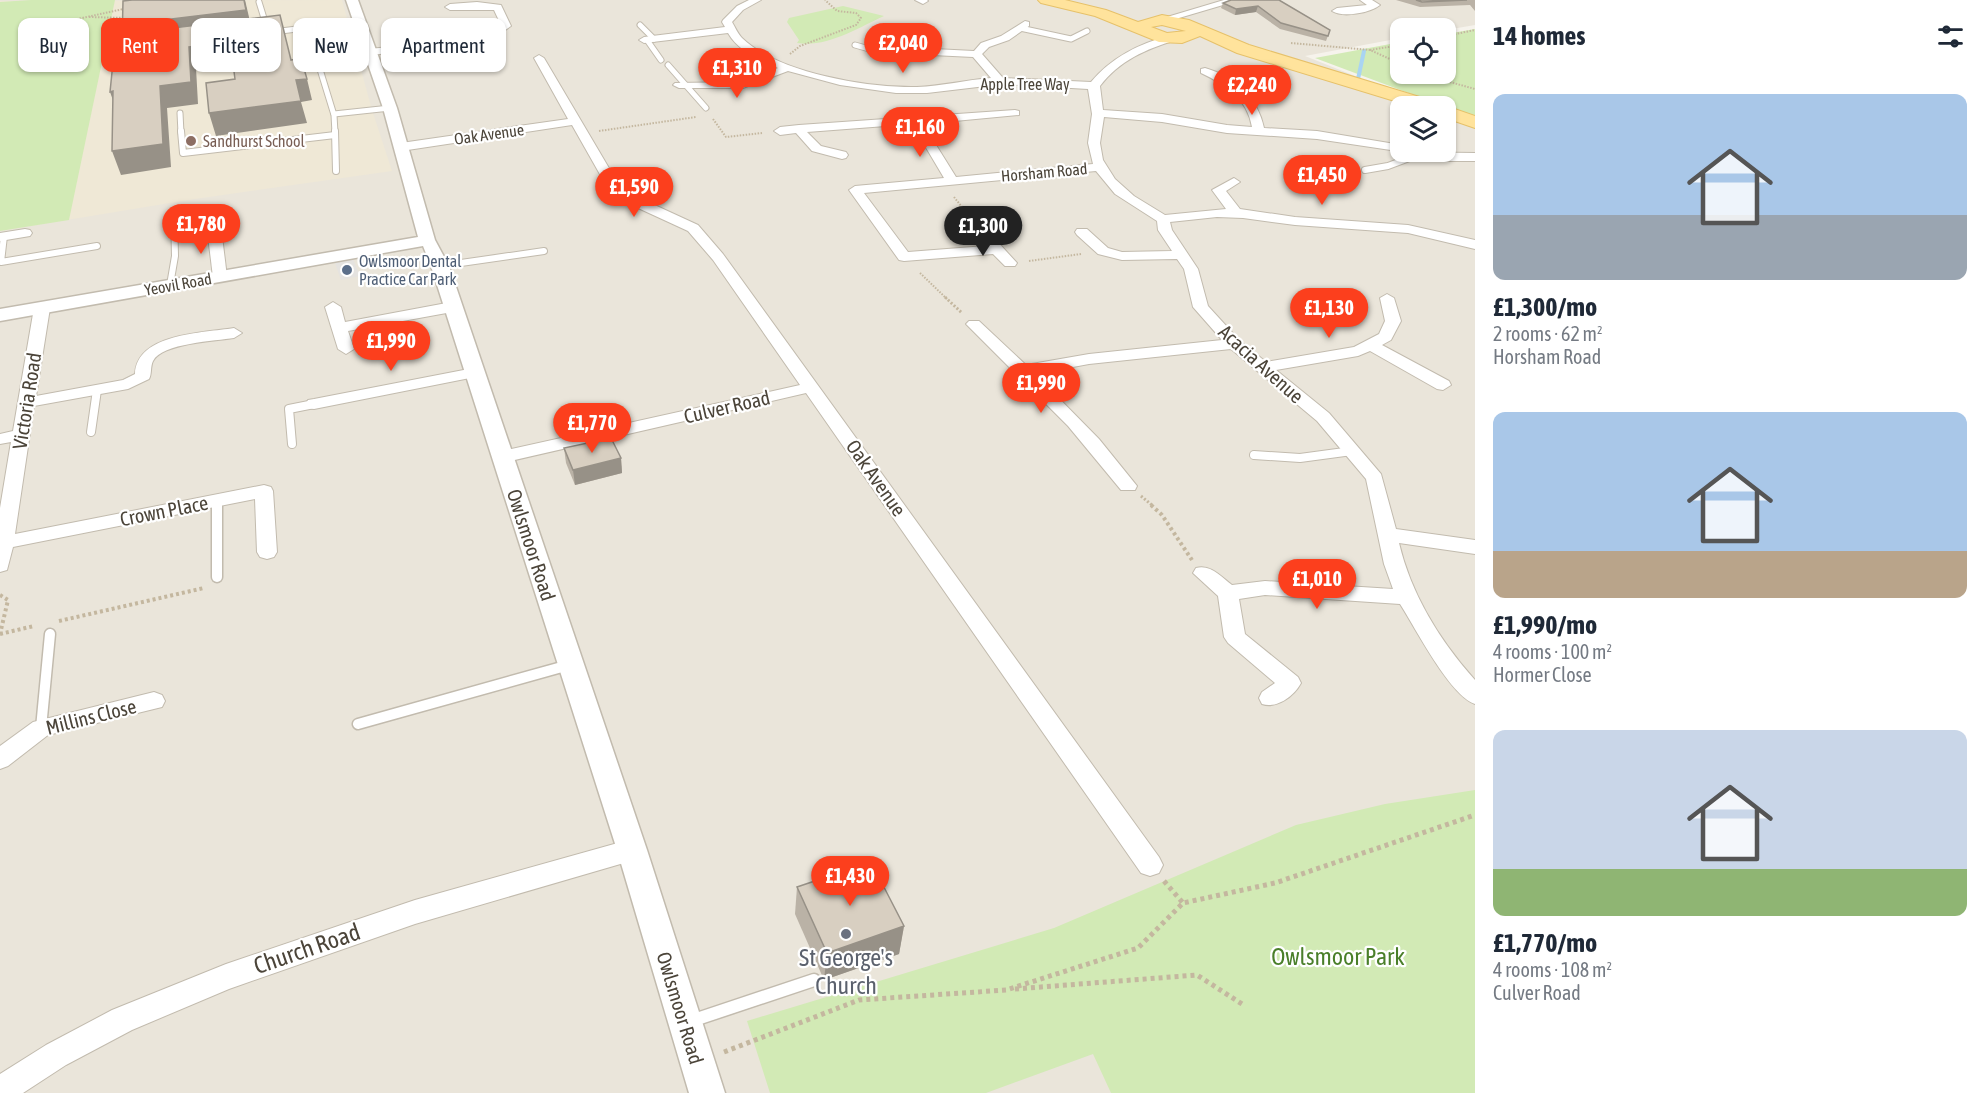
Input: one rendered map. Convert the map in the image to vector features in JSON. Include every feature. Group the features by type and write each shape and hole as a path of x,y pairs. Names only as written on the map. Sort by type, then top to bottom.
{"main road":[{"path":"1046,0 1243,49 1396,96"},
{"path":"1151,25 1179,22 1184,33"},
{"path":"1456,115 1475,122"}],"street":[{"name":"Owlsmoor Road","path":"352,0 359,18"},
{"path":"1139,49 1151,25 1235,0"},
{"path":"1337,11 1365,9 1375,5 1365,0"},
{"path":"648,40 729,30 727,22 740,8 751,1"},
{"path":"369,52 486,41 506,26 498,7 477,5 450,8"},
{"path":"1208,9 1184,33 1139,49 1103,74 1094,86 1098,113 1093,146 1106,179 1119,191 1163,219 1198,214 1236,213 1294,221 1410,228 1440,233 1475,245"},
{"path":"977,54 985,45 1005,38 1022,26"},
{"name":"Apple Tree Way","path":"729,30 734,38 779,66 837,81 915,90 1000,81 1054,81 1094,86"},
{"path":"904,41 932,52 977,54 1000,81"},
{"name":"Owlsmoor Road","path":"369,52 390,108 427,240 440,266 632,850 707,1093"},
{"name":"Oak Avenue","path":"539,57 611,182 630,199 693,228 718,257 1150,866"},
{"path":"683,85 743,85 786,68"},
{"path":"1205,71 1240,91 1250,102 1257,114 1259,131"},
{"path":"780,130 1015,113"},
{"path":"1098,113 1162,118 1227,129 1317,135 1390,147"},
{"path":"915,120 947,181"},
{"name":"Oak Avenue","path":"401,147 580,127"},
{"path":"799,129 809,144 820,152 843,155"},
{"path":"1456,157 1475,157"},
{"name":"Horsham Road","path":"904,257 855,190 1100,167"},
{"path":"1234,182 1218,190 1236,213"},
{"name":"Acacia Avenue","path":"1163,219 1165,230 1191,268 1201,307 1234,344 1323,417 1375,478 1394,564 1406,597 1452,669 1475,695"},
{"path":"214,228 220,277"},
{"path":"979,230 1010,263"},
{"path":"2,236 25,232"},
{"path":"1082,232 1103,251 1122,256 1182,255"},
{"name":"Yeovil Road","path":"0,315 427,240"},
{"path":"904,257 997,249"},
{"path":"1263,368 1358,351 1385,337 1393,321 1387,298"},
{"path":"333,307 346,349"},
{"path":"339,328 452,307"},
{"name":"Victoria Road","path":"0,566 42,308"},
{"path":"974,324 1104,454 1128,486"},
{"path":"27,403 128,384 143,376 145,358 153,350 167,345 234,333"},
{"path":"1022,371 1089,359 1234,344"},
{"path":"1370,345 1443,385"},
{"path":"314,405 474,373"},
{"name":"Culver Road","path":"502,457 812,387"},
{"path":"0,439 21,435"},
{"name":"Crown Place","path":"5,542 264,491 267,552"},
{"path":"1389,535 1475,547"},
{"path":"1203,573 1228,593 1235,637 1290,683 1270,698"},
{"path":"1228,593 1264,588 1406,597"},
{"name":"Millins Close","path":"0,759 41,728 154,701"},
{"name":"Church Road","path":"0,1091 56,1055 122,1020 226,977 415,912 632,850"}],"lane":[{"path":"259,2 264,18"},
{"path":"640,25 660,60"},
{"path":"1022,26 1071,39 1087,31"},
{"path":"855,45 880,52 904,41"},
{"path":"668,65 683,85 706,108"},
{"path":"321,72 334,114 336,171"},
{"path":"334,114 390,108"},
{"path":"180,112 183,153 335,135"},
{"path":"1365,170 1389,166 1397,162"},
{"path":"170,285 175,256 174,211"},
{"path":"2,236 1,262 97,246"},
{"path":"440,266 544,251"},
{"path":"91,432 97,390"},
{"path":"292,444 289,409 314,405"},
{"path":"1254,455 1300,458 1352,451"},
{"path":"217,500 217,577"},
{"path":"41,728 50,634"},
{"path":"357,724 571,665"},
{"path":"685,1024 814,980"}],"path":[{"path":"84,18 130,8 130,0"},
{"path":"808,42 843,32 856,25 861,18 856,13 837,11 825,0"},
{"path":"89,17 130,18"},
{"path":"1456,34 1475,30"},
{"path":"1288,43 1370,50 1390,47"},
{"path":"1370,50 1390,59"},
{"path":"1456,83 1474,88"},
{"path":"710,115 726,137 780,130"},
{"path":"580,127 698,117"},
{"path":"947,181 979,230"},
{"path":"1010,263 1103,251"},
{"path":"904,257 974,324"},
{"path":"1128,486 1162,515 1203,573"},
{"path":"51,622 205,588 217,577"},
{"path":"0,595 8,600 0,634 41,625"},
{"path":"1005,990 1138,948 1183,903 1275,883 1475,814"},
{"path":"717,1054 859,1000 1197,975 1242,1004"}],"shaded area":[{"path":"0,0 1475,0 1475,25 1456,28 1456,18 1390,18 1390,40 1305,56 1405,96 1390,96 1390,162 1456,162 1456,117 1475,125 1475,1093 0,1093"},
{"name":"Sandhurst School","path":"342,0 347,18 293,18 293,72 362,72 392,171 188,200 0,231 0,1"},
{"name":"Owlsmoor Dental Practice Car Park","path":"353,259 360,276 341,280 335,263"}],"green space":[{"path":"115,0 111,18 101,18 101,67 69,220 0,231 0,2"},
{"path":"843,6 884,16 830,40 808,44 797,43 799,40 787,22 789,18"},
{"path":"1475,29 1475,118 1456,111 1456,96 1416,96 1315,58 1390,44 1390,84 1456,84 1456,32"},
{"name":"Owlsmoor Park","path":"1475,790 1475,1093 1111,1093 1093,1054 986,1093 770,1093 747,1021 1054,928 1296,825 1385,804"}],"building":[{"path":"244,0 246,10 179,18 123,18 123,1"},
{"path":"1231,0 1279,0 1330,30 1328,36 1281,23 1258,6 1236,9 1223,3"},
{"path":"1416,0 1467,0 1422,2"},
{"path":"280,15 281,18 255,18"},
{"path":"281,19 291,60 293,60 293,72 305,72 307,79 296,80 301,101 209,113 206,83 235,79 234,72 281,72"},
{"path":"191,26 191,47 189,47 191,82 160,86 163,144 112,151 113,91 110,92 112,72 179,72 179,27"},
{"path":"611,438 621,458 573,470 564,448"},
{"path":"871,862 904,926 827,953 797,887"}],"waterway":[{"path":"1358,79 1364,51"}],"place":[{"name":"Sandhurst School","path":"191,141"},
{"name":"Owlsmoor Dental Practice Car Park","path":"347,270"},
{"name":"St George's Church","path":"846,934"}]}
